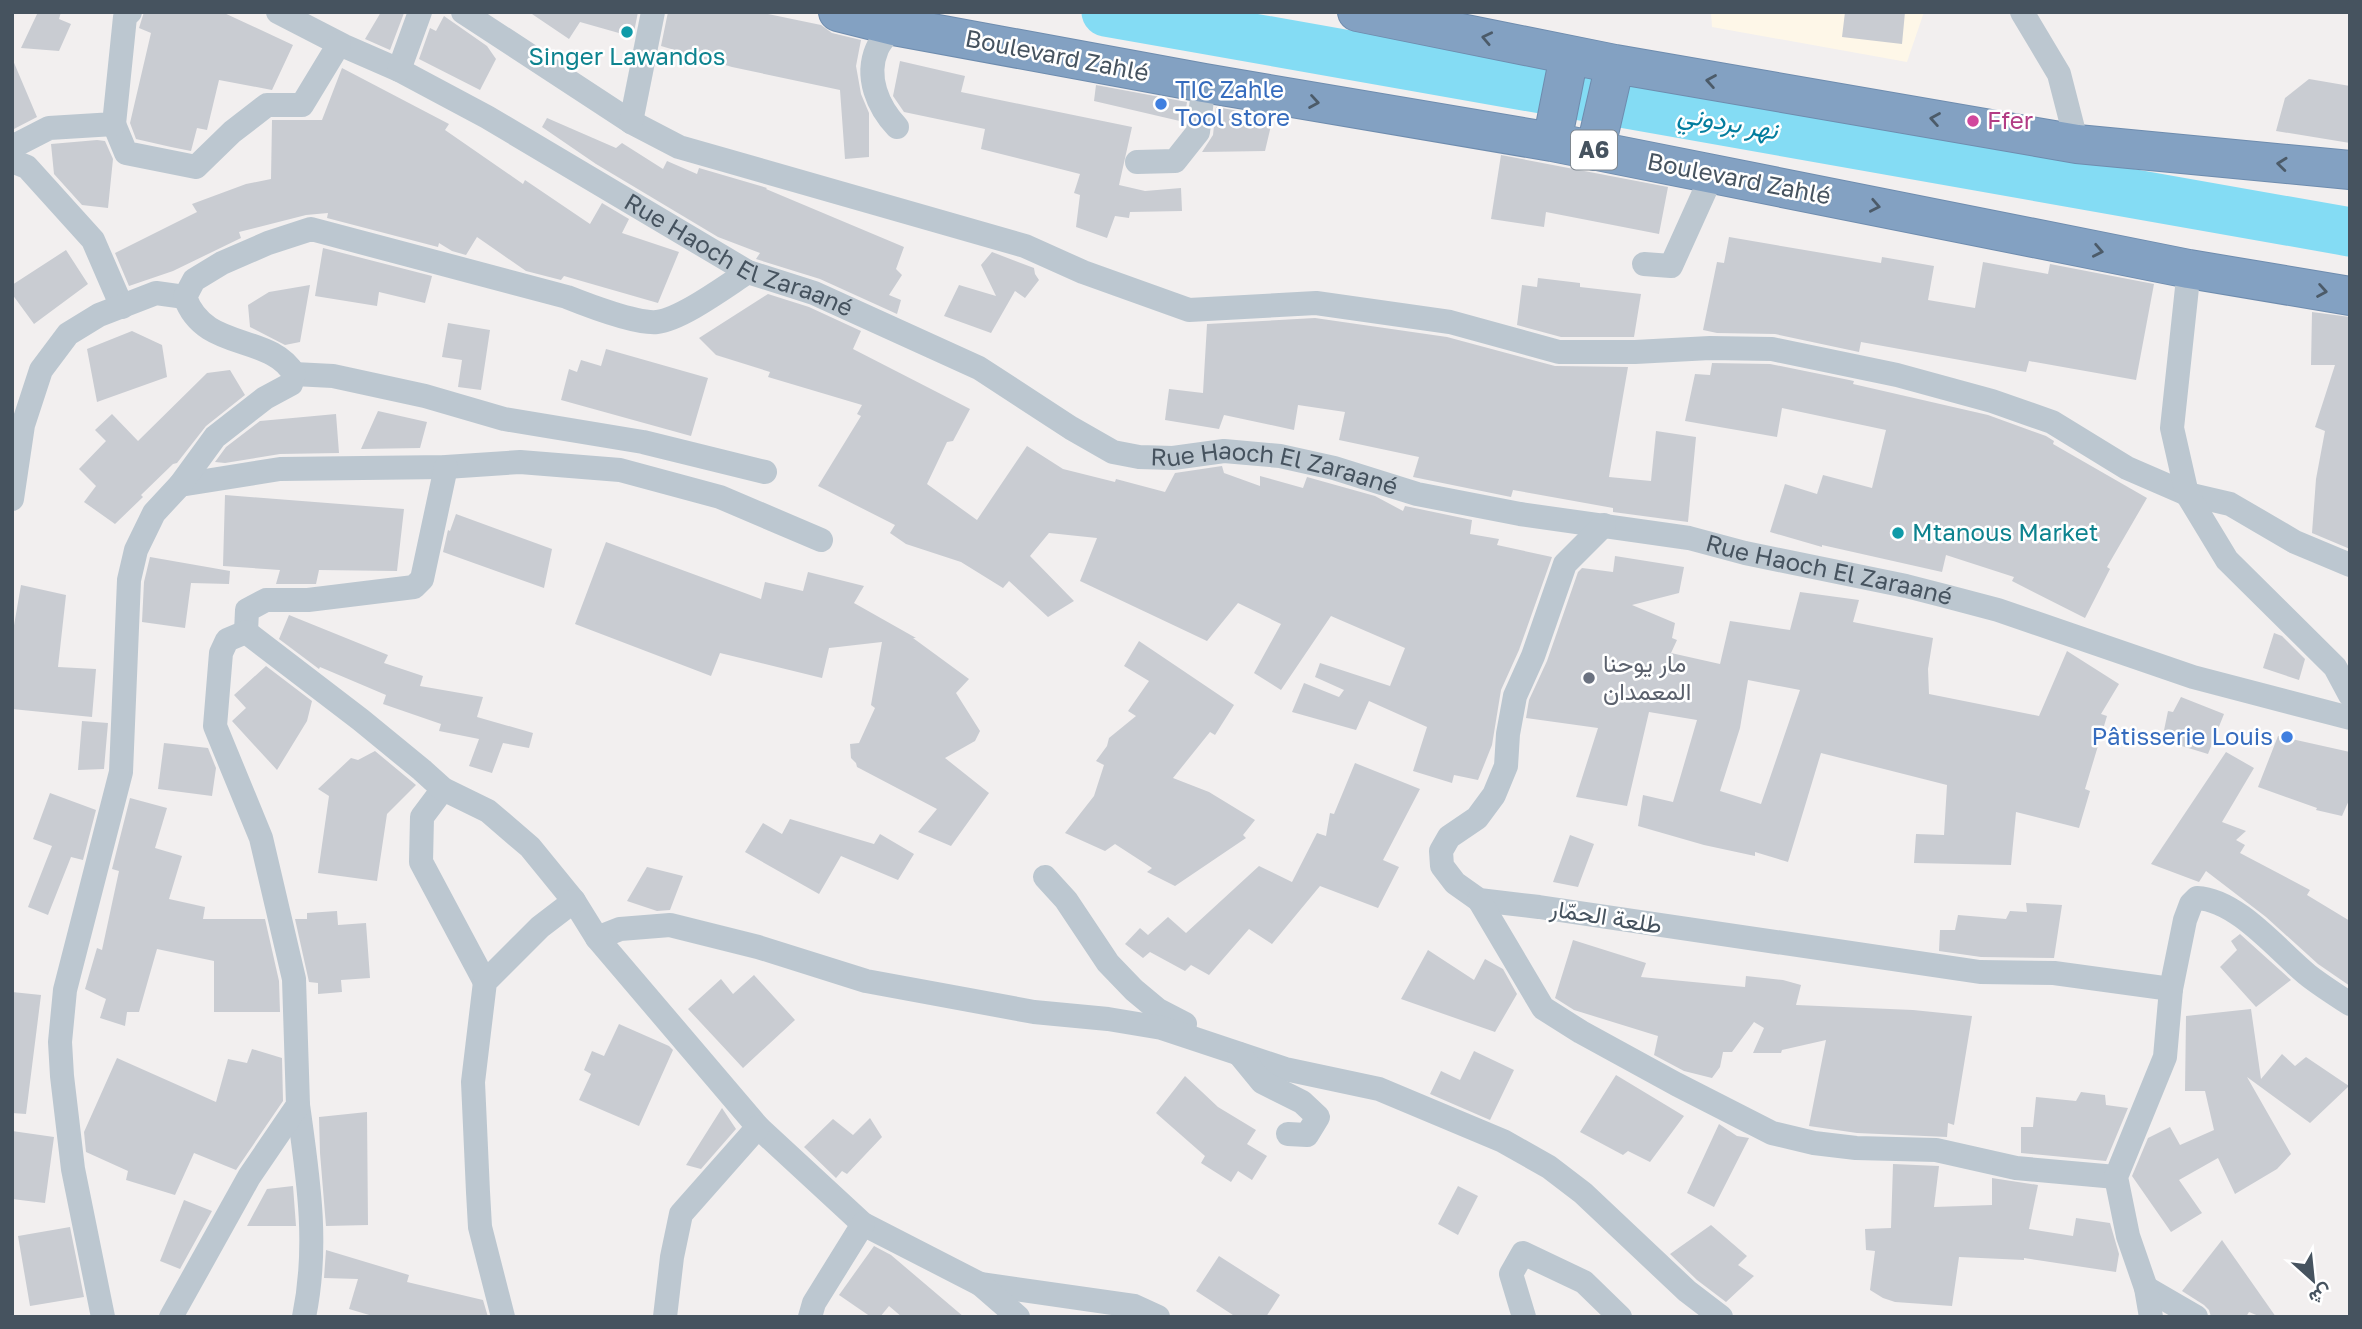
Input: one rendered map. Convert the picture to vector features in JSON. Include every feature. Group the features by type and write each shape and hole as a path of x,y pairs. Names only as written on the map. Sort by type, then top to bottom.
{"highway":[{"name":"Boulevard Zahlé","path":"838,12 912,23 1204,83 1561,96 1605,104 2350,170"},
{"name":"Boulevard Zahlé","path":"1357,12 1561,96 1605,104 1713,173 2189,269 2350,296"}],"street":[{"path":"130,12 125,17 114,124 125,153 196,167 232,132 267,106 302,104 339,44"},
{"name":"Rue Haoch El Zaraané","path":"278,12 339,44 398,70 490,119 748,272 814,293 979,368 1113,452 1139,457 1173,458 1224,451 1280,456 1334,468 1417,494 1520,514 1689,537 1745,553 1906,586 1998,610 2193,677 2350,718"},
{"path":"398,70 420,12"},
{"path":"463,12 631,122 679,147 1025,246 1083,272 1189,310 1316,303 1450,322 1559,352 1710,348 1784,350 1897,375 2004,405 2052,422 2127,468 2187,494 2230,504 2295,542 2350,565"},
{"path":"631,122 653,12"},
{"path":"2022,12 2059,74 2077,144"},
{"path":"897,127 886,114 876,93 871,72 877,48 912,23"},
{"path":"1138,162 1175,161 1198,132 1204,83"},
{"path":"12,147 48,128 114,124"},
{"path":"12,161 27,167 93,240 122,307"},
{"path":"1644,264 1671,266 1713,173"},
{"path":"103,1317 68,1136 60,1042 65,990 121,772 131,570 136,550 154,513 180,485 215,437 265,398 291,384 294,374 288,363 270,353 207,329 189,309 185,297 194,280 222,263 268,243 311,229 567,297 597,309 656,322 675,317 748,272"},
{"path":"2189,269 2172,428 2187,494 2227,559 2335,667 2350,695"},
{"path":"12,499 23,425 41,370 68,334 99,315 156,293 185,297"},
{"path":"294,374 333,376 425,396 504,419 643,442 765,471"},
{"path":"180,485 280,469 446,467 520,462 620,470 720,497 821,540"},
{"path":"246,632 247,610 266,600 308,600 414,587 422,579 446,467"},
{"path":"1604,525 1565,564 1516,696 1508,734 1506,766 1494,794 1477,818 1449,837 1441,850 1442,866 1455,883 1479,900 1543,1008 1664,1078 1772,1133 1814,1143 1856,1148 1936,1150 2016,1168 2116,1177"},
{"path":"246,632 361,720 443,789 488,811 530,846 574,901 597,938 758,1127 863,1224 980,1284 1018,1317"},
{"path":"246,632 227,640 221,653 215,726 261,838 294,979 298,1105 312,1212 309,1292 304,1317"},
{"path":"443,789 422,817 421,862 485,982 473,1082 480,1227 503,1317"},
{"path":"1045,877 1066,900 1108,963 1158,1010 1192,1028 1199,1040"},
{"path":"2151,1317 2146,1288 2128,1236 2116,1177 2165,1057 2171,989 2188,912 2197,898 2207,898 2234,911 2310,977 2350,1004"},
{"name":"طلعة الحمّار","path":"1479,900 1539,906 1980,972 2054,973 2171,989"},
{"path":"485,982 540,927 574,901"},
{"path":"597,938 620,929 670,925 758,947 866,981 1034,1012 1108,1019 1162,1028 1285,1069 1379,1089 1503,1141 1549,1167 1583,1193 1687,1291 1721,1317"},
{"path":"1239,1054 1262,1082 1302,1102 1318,1117 1307,1135 1288,1134"},
{"path":"171,1317 249,1177 298,1105"},
{"path":"665,1317 672,1257 681,1214 758,1127"},
{"path":"810,1317 814,1303 863,1224"},
{"path":"1524,1317 1511,1275 1523,1253 1584,1282 1620,1317"},
{"path":"980,1284 1134,1306 1154,1316"},
{"path":"2146,1288 2196,1317"}],"shaded area":[{"path":"1711,12 1924,12 1907,62 1712,27"}],"building":[{"path":"38,12 61,12 59,19 71,24 59,51 21,48"},
{"path":"144,12 222,12 293,45 272,90 219,80 207,130 197,128 191,151 171,147 136,139 130,123 151,33 139,28"},
{"path":"381,12 404,13 390,50 365,39"},
{"path":"529,12 638,12 633,37 580,22 569,39"},
{"path":"668,12 758,12 821,25 832,33 861,40 856,66 861,94 869,113 869,157 845,159 840,90 732,67 661,46"},
{"path":"1845,12 1905,12 1902,44 1842,37"},
{"path":"444,16 487,46 496,59 480,90 419,59 430,28 436,31"},
{"path":"12,58 37,117 12,130"},
{"path":"900,61 965,76 961,92 1132,127 1119,185 1145,191 1181,188 1182,211 1130,212 1129,218 1115,216 1107,238 1076,227 1080,195 1074,193 1080,174 981,149 985,129 904,112 893,96"},
{"path":"342,68 449,124 445,130 523,184 525,180 590,224 602,203 629,219 622,233 679,252 658,303 564,276 561,280 526,271 477,237 466,255 439,243 438,247 327,218 328,213 306,215 239,232 241,238 173,271 129,286 115,253 197,212 192,204 246,184 271,179 272,120 322,120"},
{"path":"2309,79 2350,86 2350,143 2276,131 2285,98"},
{"path":"1096,85 1187,102 1184,122 1094,101"},
{"path":"1216,107 1273,117 1265,151 1202,152 1213,135"},
{"path":"547,118 616,148 622,143 663,169 667,161 697,174 699,168 767,188 904,247 896,269 902,275 889,295 901,300 897,314 820,279 756,259 760,253 718,237 596,164 542,127"},
{"path":"105,141 113,159 108,208 82,205 54,174 51,144"},
{"path":"1501,155 1668,187 1659,234 1546,212 1544,227 1491,219"},
{"path":"1729,237 1881,263 1882,257 1934,266 1928,300 1975,308 1983,262 2048,274 2050,264 2154,284 2136,380 2029,361 2026,372 1861,342 1859,352 1775,334 1717,333 1703,330 1717,262 1724,263"},
{"path":"323,248 432,276 425,303 379,292 377,306 315,296"},
{"path":"66,250 88,284 34,324 12,294 12,285"},
{"path":"992,252 1034,268 1039,280 1025,298 1015,291 991,333 944,316 959,285 996,296 981,265"},
{"path":"1538,278 1580,283 1580,287 1641,294 1634,337 1561,337 1517,325 1522,285 1537,287"},
{"path":"310,285 300,342 285,345 250,327 248,305 269,292"},
{"path":"768,294 809,307 861,331 853,349 970,409 953,441 947,442 927,484 977,520 1027,446 1063,469 1165,492 1175,473 1222,466 1224,473 1260,486 1260,476 1303,488 1307,477 1375,496 1403,511 1405,506 1472,520 1470,534 1499,539 1497,545 1552,557 1519,650 1501,690 1492,745 1478,780 1454,775 1452,783 1413,771 1427,727 1369,701 1356,730 1292,712 1304,683 1339,697 1344,690 1315,677 1320,663 1390,686 1405,648 1331,616 1281,690 1254,673 1281,624 1238,603 1207,641 1080,581 1097,538 1049,533 1030,556 1074,601 1048,617 1009,581 1003,588 961,562 906,544 890,533 895,525 818,486 861,416 857,414 862,405 768,377 770,372 716,355 699,338"},
{"path":"2312,312 2350,317 2350,549 2312,533 2316,479 2325,431 2315,427 2335,365 2311,365"},
{"path":"1315,318 1447,337 1555,366 1628,367 1609,477 1651,481 1656,431 1696,437 1688,522 1613,512 1613,508 1513,490 1511,497 1413,477 1419,457 1339,440 1345,412 1298,405 1294,430 1224,415 1219,429 1165,420 1169,389 1203,393 1207,324"},
{"path":"448,323 490,330 481,390 458,387 462,360 442,357"},
{"path":"132,331 162,345 167,377 97,402 87,349"},
{"path":"606,349 708,378 691,436 561,400 569,369 577,372 581,360 601,366"},
{"path":"1712,363 1770,364 1854,381 1853,384 1988,415 2046,436 2054,441 2053,444 2147,498 2107,567 2110,569 2085,618 2012,581 2014,577 1946,555 1942,572 1822,547 1770,532 1785,484 1817,494 1823,475 1872,488 1886,430 1782,408 1777,437 1685,421 1695,374 1710,375"},
{"path":"230,370 245,395 206,426 177,463 141,495 143,497 115,524 84,502 96,486 79,469 106,441 95,430 112,414 138,441 207,373"},
{"path":"378,411 427,422 420,448 361,449"},
{"path":"336,414 339,453 280,454 225,463 215,462 226,447 260,421"},
{"path":"225,495 404,509 397,571 319,570 316,584 276,584 280,570 223,566"},
{"path":"456,514 552,549 544,588 443,552 448,530 450,531"},
{"path":"606,542 761,599 765,582 803,591 808,572 864,586 854,603 916,638 913,638 969,679 956,693 980,731 975,741 945,758 989,793 951,846 918,832 937,809 857,767 851,758 850,744 859,743 875,708 871,705 882,642 829,648 822,678 720,653 711,676 575,624"},
{"path":"1615,556 1684,567 1679,593 1632,605 1675,623 1672,638 1677,640 1671,653 1720,664 1730,621 1790,630 1800,592 1859,600 1853,622 1933,638 1928,669 1929,694 2039,716 2067,651 2119,684 2101,714 2107,716 2085,789 2090,791 2079,828 2016,812 2011,865 1914,863 1916,834 1944,835 1947,785 1821,753 1788,862 1755,852 1755,856 1704,845 1638,826 1643,795 1673,802 1697,720 1649,712 1627,806 1576,797 1598,728 1526,718 1529,700 1547,661 1578,572 1582,568 1613,572","holes":["1748,680 1800,690 1761,804 1720,791 1740,728"]},
{"path":"150,557 230,571 229,584 191,583 185,628 142,622 144,582"},
{"path":"21,585 66,595 58,667 96,669 92,717 12,709 12,637"},
{"path":"289,615 388,655 384,663 423,676 420,686 483,697 477,717 533,733 529,748 503,743 492,773 469,766 479,739 439,731 441,724 383,704 386,695 320,667 319,669 279,639"},
{"path":"2274,633 2282,636 2305,659 2299,680 2263,668"},
{"path":"1139,641 1234,705 1215,735 1210,732 1173,778 1209,792 1255,820 1243,835 1246,838 1175,886 1147,872 1152,868 1115,844 1105,851 1065,833 1094,796 1104,765 1096,761 1107,746 1109,738 1136,716 1128,711 1149,681 1124,666"},
{"path":"266,666 312,701 307,721 277,770 232,721 246,708 234,695"},
{"path":"2181,697 2224,714 2208,754 2162,740 2168,711 2173,712"},
{"path":"82,721 108,723 104,769 78,770"},
{"path":"2278,736 2350,752 2350,798 2342,816 2316,810 2317,808 2258,787"},
{"path":"164,743 208,748 216,768 212,796 158,789"},
{"path":"375,751 416,785 387,814 377,881 318,873 329,796 318,789 351,758 358,760"},
{"path":"2226,752 2254,768 2222,822 2246,831 2236,840 2245,845 2240,853 2310,890 2307,895 2350,921 2350,986 2318,964 2266,917 2206,871 2199,882 2151,864"},
{"path":"1355,763 1420,789 1383,860 1399,867 1378,908 1320,886 1272,944 1249,929 1209,975 1191,965 1185,971 1150,952 1143,958 1125,944 1140,928 1148,935 1168,917 1186,933 1259,866 1292,882 1317,833 1326,836 1330,813 1334,814"},
{"path":"50,793 96,810 83,860 71,857 48,915 28,907 52,846 33,839"},
{"path":"130,798 167,808 155,848 182,856 169,899 205,907 203,919 265,919 279,981 280,1012 214,1012 214,961 157,949 139,1012 127,1012 125,1026 100,1018 106,999 85,989 97,948 102,950 119,871 112,869"},
{"path":"790,819 874,844 880,834 914,854 898,880 841,856 819,894 745,852 763,823 782,834"},
{"path":"1570,835 1594,844 1578,887 1553,882"},
{"path":"647,867 683,876 670,910 657,911 627,901"},
{"path":"2026,903 2062,905 2054,958 1981,957 1939,951 1940,930 1955,930 1958,915 2006,919 2010,911 2027,912"},
{"path":"337,911 338,925 366,923 370,978 341,980 342,992 318,994 318,983 309,982 295,919 307,919 307,913"},
{"path":"2240,934 2291,980 2256,1007 2220,967 2237,950 2231,941"},
{"path":"1573,940 1646,963 1641,977 1745,987 1746,976 1783,980 1801,985 1796,1005 1913,1010 1972,1016 1954,1125 1948,1123 1947,1137 1857,1133 1809,1126 1826,1040 1782,1050 1781,1053 1753,1053 1764,1028 1754,1022 1732,1052 1723,1052 1720,1067 1712,1078 1684,1071 1654,1055 1658,1036 1574,1010 1555,998"},
{"path":"1428,950 1474,980 1485,959 1503,969 1517,994 1495,1032 1401,999"},
{"path":"754,975 795,1020 743,1068 688,1009 721,979 733,994"},
{"path":"12,992 41,995 26,1114 12,1113"},
{"path":"2251,1009 2261,1079 2282,1054 2295,1066 2306,1057 2349,1086 2310,1123 2247,1077 2291,1154 2277,1169 2235,1194 2218,1158 2179,1180 2202,1213 2171,1232 2132,1176 2148,1138 2170,1127 2180,1145 2214,1130 2205,1091 2185,1091 2186,1016"},
{"path":"619,1024 673,1050 639,1126 579,1100 591,1074 584,1070 592,1051 604,1056"},
{"path":"252,1049 282,1058 283,1101 236,1170 194,1153 175,1195 126,1180 128,1171 86,1152 84,1132 117,1058 216,1102 228,1059 247,1063"},
{"path":"1474,1051 1514,1070 1490,1120 1430,1094 1441,1071 1460,1080"},
{"path":"1616,1075 1684,1116 1650,1162 1628,1151 1623,1155 1580,1132"},
{"path":"1185,1076 1218,1107 1256,1130 1247,1144 1267,1156 1252,1180 1238,1171 1231,1182 1201,1163 1205,1156 1156,1113"},
{"path":"2081,1092 2105,1095 2106,1105 2128,1108 2106,1161 2021,1153 2021,1127 2033,1127 2036,1097 2076,1101"},
{"path":"722,1108 736,1129 701,1169 686,1165"},
{"path":"367,1112 368,1225 326,1226 319,1117"},
{"path":"870,1118 882,1137 847,1174 842,1171 836,1178 804,1147 833,1119 853,1135"},
{"path":"1719,1124 1737,1136 1749,1138 1714,1207 1687,1193"},
{"path":"12,1131 54,1137 45,1203 12,1199"},
{"path":"1893,1164 1939,1166 1934,1207 1992,1205 1992,1178 2038,1185 2029,1229 2073,1236 2076,1218 2110,1223 2119,1254 2116,1272 2024,1258 1959,1257 1952,1306 1895,1302 1883,1298 1870,1290 1875,1251 1866,1250 1865,1229 1891,1228"},
{"path":"293,1186 296,1226 247,1226 267,1189"},
{"path":"1458,1186 1478,1196 1458,1235 1438,1224"},
{"path":"184,1200 212,1211 180,1269 160,1261"},
{"path":"1711,1225 1747,1256 1738,1265 1754,1276 1726,1302 1697,1280 1670,1254"},
{"path":"70,1227 84,1297 30,1306 18,1236"},
{"path":"2222,1240 2276,1317 2261,1317 2249,1312 2246,1317 2211,1317 2204,1305 2182,1291"},
{"path":"874,1246 891,1255 964,1317 902,1317 889,1306 880,1317 871,1317 839,1295"},
{"path":"326,1250 409,1275 407,1282 483,1300 488,1317 376,1317 349,1309 358,1279 324,1278"},
{"path":"1219,1256 1280,1295 1266,1317 1236,1317 1196,1291"}],"waterway":[{"name":"نهر بردوني","path":"1106,12 2350,232"}],"place":[{"name":"Singer Lawandos","path":"627,32"},
{"name":"TIC Zahle Tool store","path":"1161,104"},
{"name":"Ffer","path":"1973,121"},
{"name":"Mtanous Market","path":"1898,533"},
{"name":"مار يوحنا المعمدان","path":"1589,678"},
{"name":"Pâtisserie Louis","path":"2287,737"}]}
